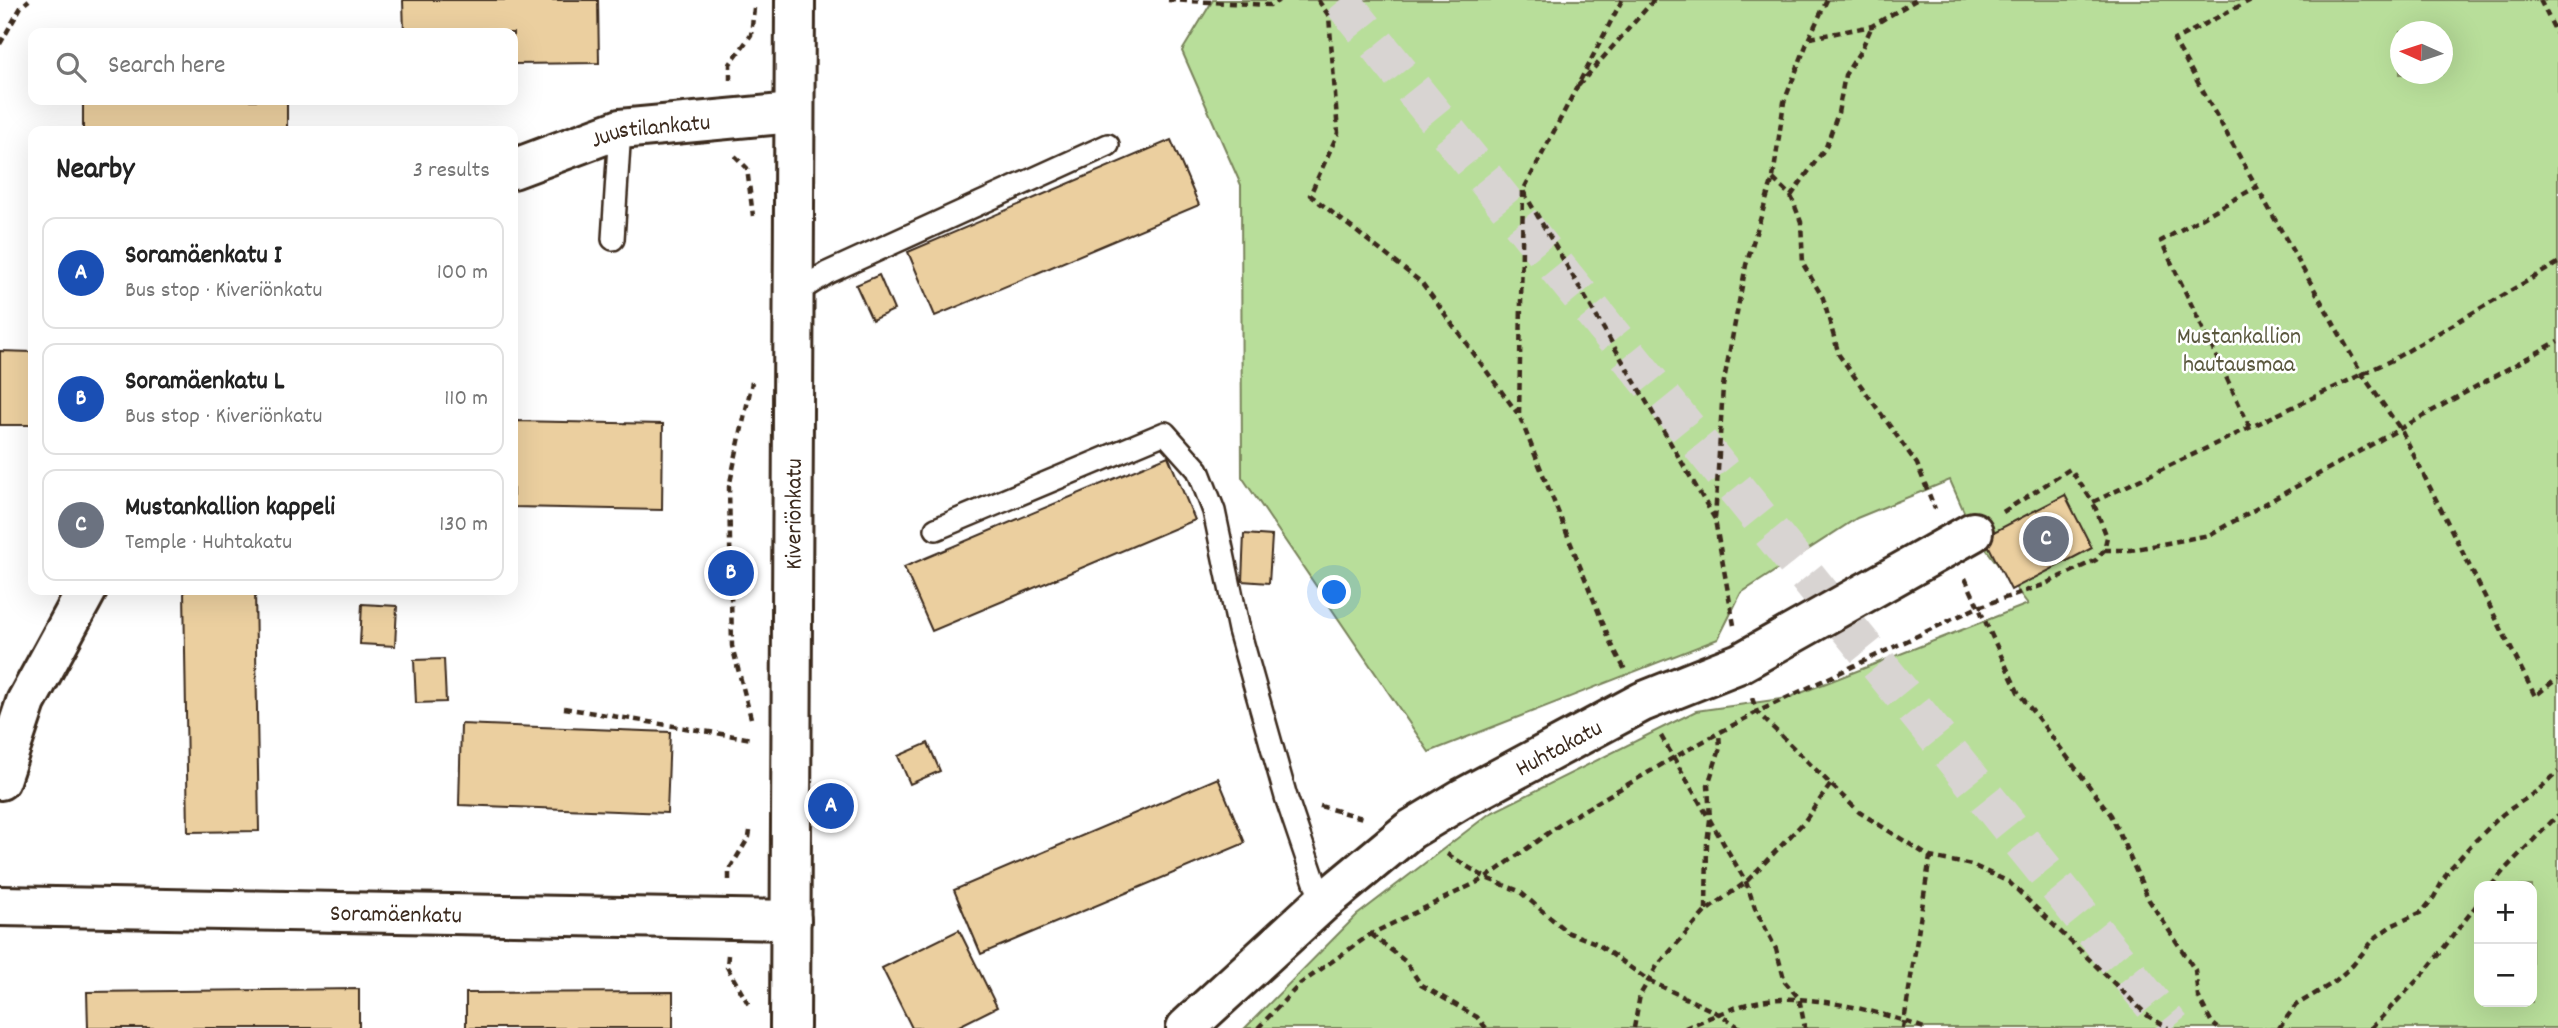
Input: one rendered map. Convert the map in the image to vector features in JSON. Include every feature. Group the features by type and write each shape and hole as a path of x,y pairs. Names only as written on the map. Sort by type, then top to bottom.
{"street":[{"name":"Kiveriönkatu","path":"790,1028 795,0"},
{"name":"Juustilankatu","path":"518,167 620,129 793,113"},
{"name":"Huhtakatu","path":"1186,1028 1322,903 1410,830 1642,702 1740,663 1961,539"},
{"path":"0,780 26,702 84,595"},
{"name":"Soramäenkatu","path":"0,906 791,920"}],"lane":[{"path":"613,239 620,129"},
{"path":"794,293 827,273 1108,145"},
{"path":"936,529 1166,433 1198,470 1213,511 1239,630 1286,797 1322,903"}],"path":[{"path":"0,44 21,7 29,0"},
{"path":"754,0 751,35 730,64 730,152 747,168 754,225"},
{"path":"1168,0 1270,5 1280,0"},
{"path":"1318,0 1329,16 1338,133 1310,195 1422,282 1519,415 1611,643 1673,758 1728,847 1733,863 1746,882 1755,908 1776,949 1785,982 1799,999 1805,1028"},
{"path":"1519,415 1523,191 1622,0"},
{"path":"1573,92 1654,0"},
{"path":"1809,38 1872,26 1916,0"},
{"path":"2251,0 2174,40 2362,374 2400,430 2535,696 2558,678"},
{"path":"2540,0 2558,36"},
{"path":"1791,196 1826,147 1838,113 1845,75 1872,26"},
{"path":"1773,178 1791,196 1801,222 1803,264 1823,298 1839,355 1917,464 1961,539 1978,607 2018,692 2111,815 2149,900 2194,970 2198,996 2212,1023 2218,1028"},
{"path":"2250,427 2161,241 2256,187"},
{"path":"1523,191 1715,520"},
{"path":"2093,502 2392,360 2558,263"},
{"path":"2104,550 2131,550 2209,535 2558,341"},
{"path":"752,724 732,646 729,487 753,381"},
{"path":"1258,1028 1300,984 1371,934 1486,878 1564,821 1718,733 1978,607 2043,585 2095,560 2104,550 2107,537 2093,502 2070,469 1961,539"},
{"path":"564,708 752,739"},
{"path":"752,731 752,751"},
{"path":"1706,911 1710,820 1708,785 1720,748 1718,733"},
{"path":"2279,1028 2296,1005 2333,983 2353,965 2375,938 2391,926 2422,912 2448,872 2472,844 2503,814 2537,791 2558,772"},
{"path":"1634,1028 1640,995 1657,966 1706,911 1746,882 1804,822 1831,784"},
{"path":"1286,797 1410,830 1486,878 1519,891 1567,932 1596,943 1648,980 1721,1015 1740,1028"},
{"path":"2495,881 2558,815"},
{"path":"750,824 750,837 729,870 727,967 751,1009 752,1018"},
{"path":"1903,1028 1930,857"},
{"path":"2371,1028 2425,972 2474,908"},
{"path":"1371,934 1406,962 1421,985 1477,1017 1486,1028"},
{"path":"1685,1028 1756,1002 1799,999 1873,1011 1924,1028"}],"green space":[{"name":"Mustankallion hautausmaa","path":"1213,0 2558,0 2558,1028 1245,1028 1357,915 1489,814 1696,711 1788,698 2028,604 1973,532 1950,480 1857,518 1741,593 1718,639 1429,752 1242,477 1241,185 1182,51"}],"building":[{"path":"403,0 598,0 599,63 518,64 518,28 404,28"},
{"path":"83,105 287,105 287,126 83,126"},
{"path":"1171,140 1199,205 935,316 908,252"},
{"path":"879,275 894,310 872,320 856,285"},
{"path":"0,351 28,352 28,425 0,425"},
{"path":"518,421 663,424 662,510 518,507"},
{"path":"1168,456 1195,520 932,631 904,567"},
{"path":"2065,495 2092,548 2011,590 1984,537"},
{"path":"1244,534 1272,536 1269,583 1242,581"},
{"path":"184,595 255,595 259,831 188,832"},
{"path":"362,604 397,606 395,646 360,644"},
{"path":"444,659 446,702 416,703 414,660"},
{"path":"461,724 670,732 667,813 459,805"},
{"path":"928,743 940,771 910,784 898,756"},
{"path":"1218,778 1245,843 981,954 954,890"},
{"path":"959,930 997,1007 955,1028 912,1028 882,968"},
{"path":"359,989 359,1028 88,1028 87,992"},
{"path":"673,992 673,1028 466,1028 466,993"}],"tunnel":[{"path":"1341,0 2172,1028"}],"place":[{"name":"Mustankallion kappeli","path":"2046,539"},
{"name":"Soramäenkatu L","path":"731,573"},
{"name":"Soramäenkatu I","path":"831,806"}]}
